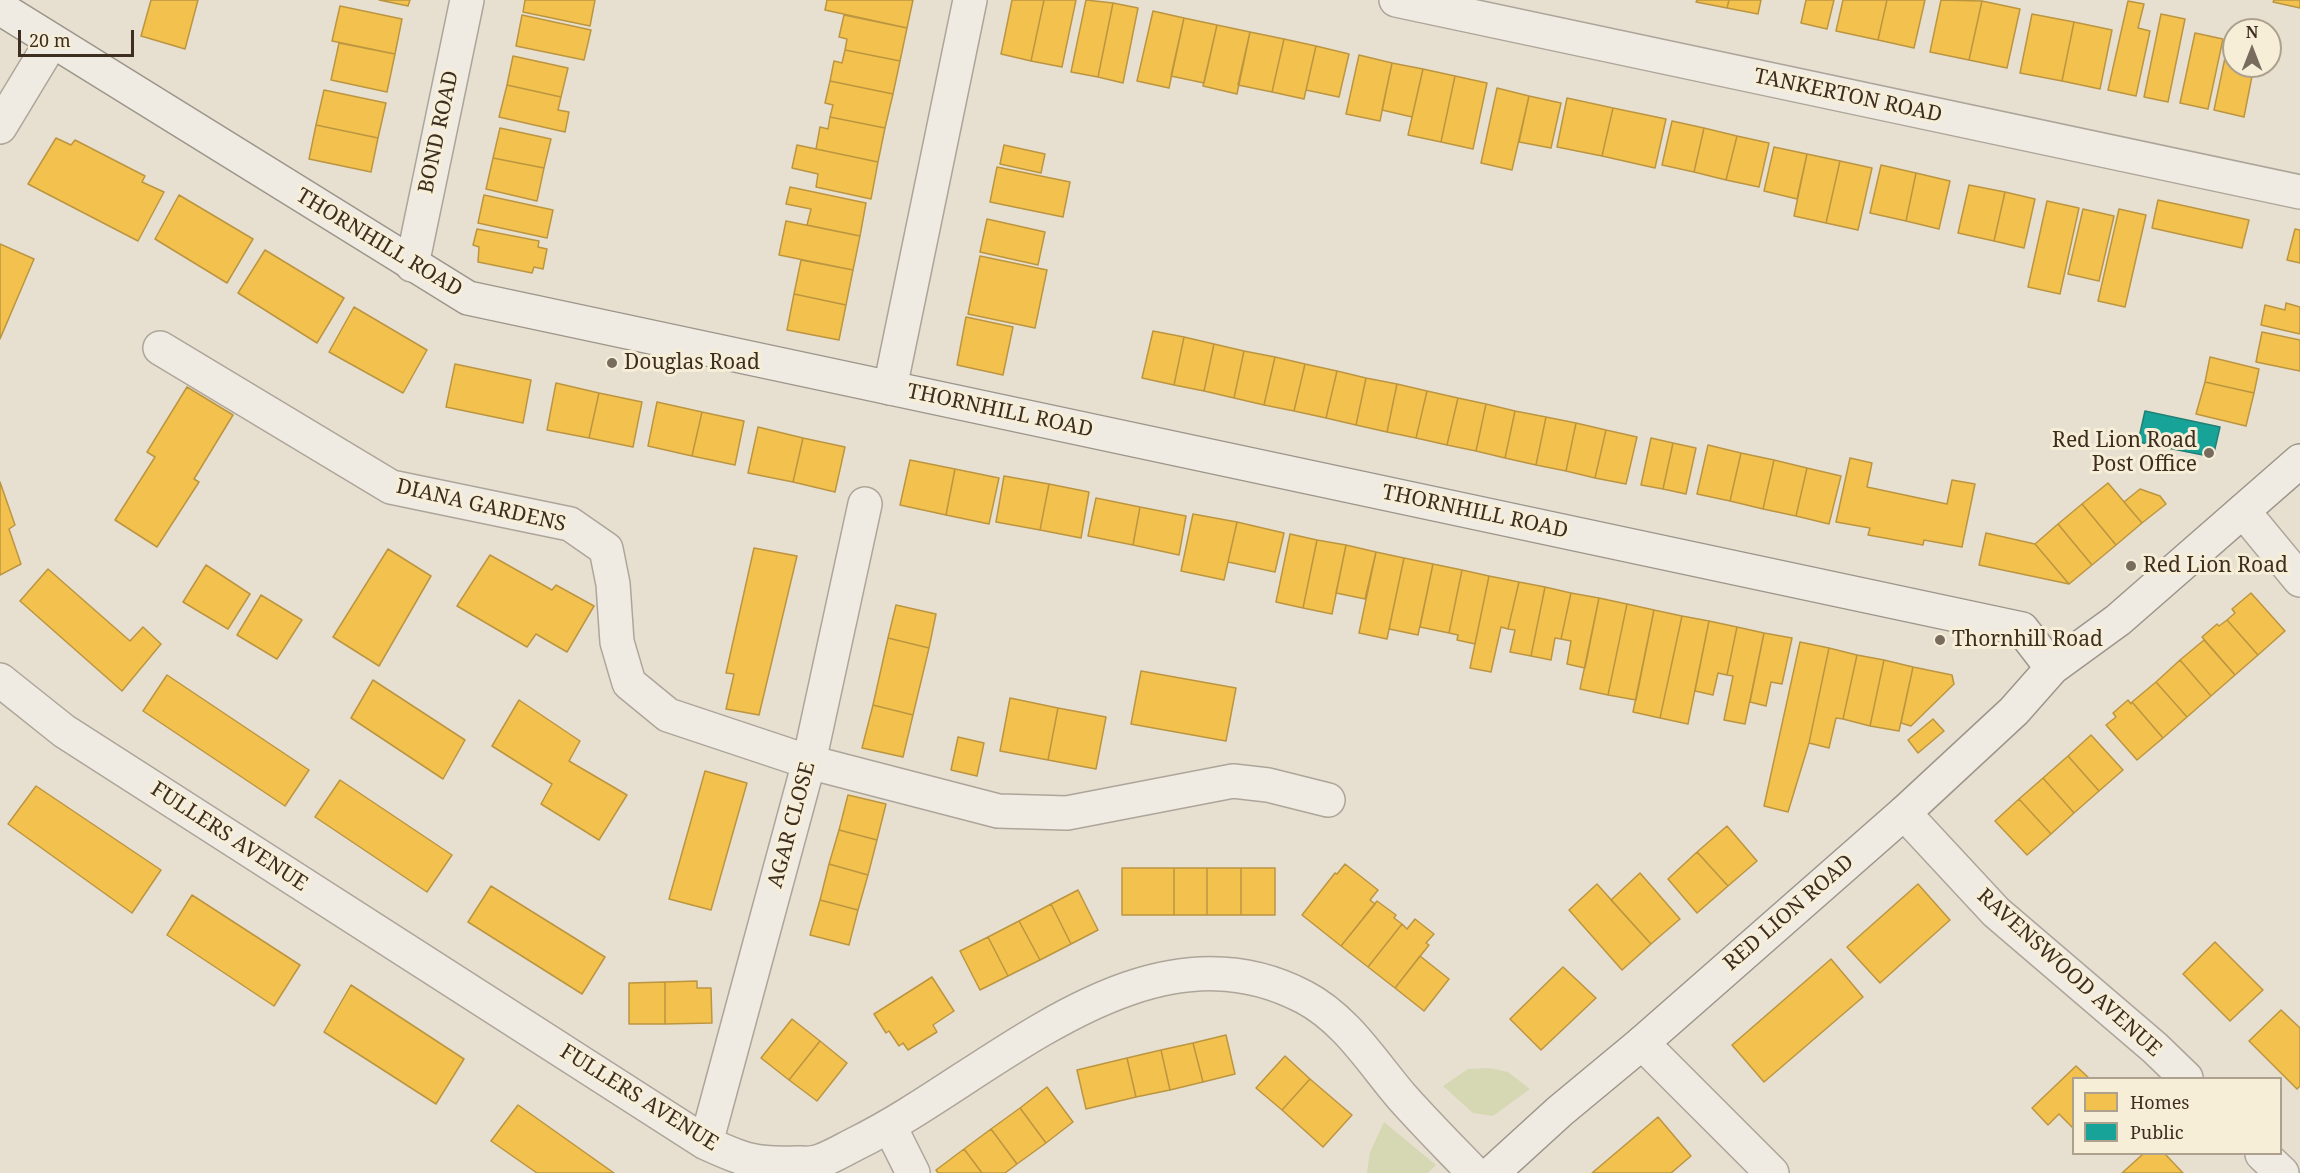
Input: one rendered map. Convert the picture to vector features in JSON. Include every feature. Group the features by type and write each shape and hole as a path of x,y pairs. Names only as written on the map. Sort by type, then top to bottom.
{"street":[{"name":"BOND ROAD","path":"412,265 467,0"},
{"path":"890,388 970,0"},
{"name":"TANKERTON ROAD","path":"1396,0 2300,192"},
{"name":"THORNHILL ROAD","path":"0,8 468,298 2022,629 2052,668"},
{"path":"0,127 52,41"},
{"name":"DIANA GARDENS","path":"160,348 391,487 570,524 606,549 613,584 617,642 629,683 668,715 809,762 998,811 1067,813 1233,781 1268,785 1328,801"},
{"name":"RED LION ROAD","path":"1492,1173 1560,1111 1904,813 2014,711 2052,668 2118,620 2300,461"},
{"name":"AGAR CLOSE","path":"706,1143 809,762 865,504"},
{"path":"2243,511 2300,580"},
{"name":"FULLERS AVENUE","path":"0,680 64,731 706,1143 740,1159 770,1165 818,1162 890,1127 1055,1021 1116,992 1157,981 1199,974 1236,975 1270,981 1306,998 1336,1019 1403,1097 1474,1173"},
{"name":"RAVENSWOOD AVENUE","path":"1904,813 1996,912 2155,1048 2185,1077"},
{"path":"1642,1042 1772,1173"},
{"path":"890,1127 913,1173"},
{"path":"2263,1155 2282,1173"}],"green space":[{"path":"1489,1068 1508,1072 1530,1089 1493,1116 1473,1113 1443,1086 1468,1069"},
{"path":"1384,1122 1436,1165 1428,1173 1367,1173 1370,1152"}],"building: Homes":[{"path":"151,0 198,0 185,49 141,36"},
{"path":"379,0 410,0 408,6"},
{"path":"525,0 595,0 590,26 523,12"},
{"path":"827,0 913,0 907,28 825,10"},
{"path":"1012,0 1044,0 1031,61 1001,54"},
{"path":"1044,0 1076,0 1062,67 1031,61"},
{"path":"1086,0 1113,3 1098,77 1071,72"},
{"path":"1697,0 1729,0 1727,8 1696,2"},
{"path":"1729,0 1761,0 1758,14 1727,8"},
{"path":"1806,0 1834,0 1827,29 1801,23"},
{"path":"1843,0 1887,0 1878,40 1836,31"},
{"path":"1887,0 1925,0 1914,48 1878,40"},
{"path":"1941,0 1982,1 1969,60 1930,52"},
{"path":"2274,0 2300,0 2300,8 2273,2"},
{"path":"1982,1 2020,9 2007,68 1969,60"},
{"path":"2128,1 2144,4 2138,28 2150,31 2136,96 2108,90"},
{"path":"1113,3 1138,8 1123,83 1098,77"},
{"path":"340,6 402,19 395,54 332,41"},
{"path":"1153,11 1184,18 1169,88 1137,81"},
{"path":"2032,14 2074,22 2062,81 2020,73"},
{"path":"2161,14 2185,19 2168,102 2144,97"},
{"path":"522,15 591,30 584,60 516,46"},
{"path":"844,15 907,28 900,61 845,50 847,39 839,37"},
{"path":"1184,18 1217,25 1204,83 1171,76"},
{"path":"2074,22 2112,30 2100,89 2062,81"},
{"path":"1217,25 1250,32 1237,94 1203,86"},
{"path":"1250,32 1284,39 1272,92 1238,85"},
{"path":"2195,33 2222,39 2208,109 2180,103"},
{"path":"1284,39 1316,46 1304,99 1272,92"},
{"path":"339,43 395,54 387,92 331,80"},
{"path":"1316,46 1349,54 1339,97 1306,90"},
{"path":"845,50 900,61 893,94 830,81 834,61 842,63"},
{"path":"1359,55 1392,63 1380,121 1346,114"},
{"path":"513,56 568,68 561,97 507,85"},
{"path":"1392,63 1423,69 1412,117 1382,110"},
{"path":"1423,69 1455,76 1441,142 1408,135"},
{"path":"2222,72 2222,78 2252,78 2244,117 2214,110"},
{"path":"1455,76 1487,83 1473,149 1441,142"},
{"path":"830,81 893,94 885,128 830,117 833,105 825,103"},
{"path":"507,85 561,97 558,110 569,112 565,132 499,117"},
{"path":"1497,88 1529,96 1512,170 1481,163"},
{"path":"324,90 386,103 378,138 316,125"},
{"path":"1529,96 1561,103 1551,148 1519,142"},
{"path":"1567,98 1613,108 1602,156 1557,147"},
{"path":"1613,108 1666,119 1655,168 1602,156"},
{"path":"830,117 885,128 878,162 816,149 820,127 828,129"},
{"path":"1672,121 1704,128 1694,172 1662,165"},
{"path":"316,125 378,138 371,172 309,159"},
{"path":"500,128 551,139 544,168 493,158"},
{"path":"1704,128 1737,136 1726,180 1694,172"},
{"path":"1737,136 1769,143 1759,187 1726,180"},
{"path":"56,138 71,145 75,140 145,176 142,182 164,192 138,241 28,184"},
{"path":"797,145 878,162 871,199 816,187 818,174 792,168"},
{"path":"1004,145 1045,154 1041,173 1000,164"},
{"path":"1774,147 1807,154 1797,199 1764,191"},
{"path":"1807,154 1840,161 1826,223 1794,216"},
{"path":"493,158 544,168 537,201 486,189"},
{"path":"1840,161 1872,168 1858,230 1826,223"},
{"path":"1881,165 1916,173 1906,221 1870,213"},
{"path":"997,167 1070,182 1063,217 990,202"},
{"path":"1916,173 1950,181 1939,229 1906,221"},
{"path":"1969,185 2005,192 1994,241 1958,233"},
{"path":"790,187 866,203 860,236 807,225 811,209 786,204"},
{"path":"2005,192 2035,199 2024,248 1994,241"},
{"path":"179,195 253,239 227,283 155,239"},
{"path":"484,195 553,210 547,238 478,223"},
{"path":"2158,200 2249,220 2242,248 2152,228"},
{"path":"2047,201 2079,208 2060,294 2028,287"},
{"path":"2083,209 2114,216 2099,281 2068,274"},
{"path":"2119,209 2146,215 2125,307 2098,301"},
{"path":"987,219 1045,232 1038,265 980,252"},
{"path":"786,221 860,236 853,270 779,255"},
{"path":"477,229 539,241 538,247 547,249 543,269 534,267 532,273 478,262 479,247 473,245"},
{"path":"2295,229 2300,230 2300,263 2287,260"},
{"path":"0,244 34,259 0,339"},
{"path":"265,250 344,298 317,343 238,293"},
{"path":"980,256 1047,270 1035,328 968,314"},
{"path":"801,260 853,270 846,305 794,294"},
{"path":"794,294 846,305 839,340 787,330"},
{"path":"2286,303 2300,307 2300,334 2261,325 2265,305 2285,310"},
{"path":"354,307 427,350 403,393 329,352"},
{"path":"966,317 1013,327 1003,375 957,365"},
{"path":"1153,331 1184,337 1174,385 1142,378"},
{"path":"2262,332 2300,340 2300,371 2256,362"},
{"path":"1184,337 1214,344 1204,391 1174,385"},
{"path":"1214,344 1244,351 1234,398 1204,391"},
{"path":"1244,351 1275,357 1264,405 1234,398"},
{"path":"1275,357 1305,364 1294,411 1264,405"},
{"path":"2210,357 2259,369 2254,393 2205,382"},
{"path":"455,364 531,380 523,423 446,407"},
{"path":"1305,364 1337,371 1326,418 1294,411"},
{"path":"1337,371 1366,378 1356,425 1326,418"},
{"path":"1366,378 1397,384 1387,432 1356,425"},
{"path":"2205,382 2254,393 2246,426 2196,414"},
{"path":"556,383 599,393 589,438 547,430"},
{"path":"1397,384 1427,391 1416,438 1387,432"},
{"path":"187,387 233,415 194,479 199,482 157,547 115,520 155,457 147,452"},
{"path":"1427,391 1458,398 1447,445 1416,438"},
{"path":"599,393 642,402 633,447 589,438"},
{"path":"1458,398 1486,404 1476,451 1447,445"},
{"path":"657,402 702,412 692,456 648,446"},
{"path":"1486,404 1515,411 1505,458 1476,451"},
{"path":"1515,411 1546,417 1536,465 1505,458"},
{"path":"702,412 744,421 735,465 692,456"},
{"path":"1546,417 1576,423 1566,471 1536,465"},
{"path":"1576,423 1606,430 1595,478 1566,471"},
{"path":"758,427 803,438 793,482 748,473"},
{"path":"1606,430 1637,437 1626,484 1595,478"},
{"path":"803,438 845,447 835,492 793,482"},
{"path":"1651,438 1673,443 1663,489 1641,485"},
{"path":"1673,443 1696,448 1686,494 1663,489"},
{"path":"1708,445 1741,453 1730,501 1697,494"},
{"path":"1741,453 1774,460 1763,509 1730,501"},
{"path":"1850,458 1872,463 1867,487 1947,504 1952,480 1975,484 1962,547 1924,540 1923,545 1868,535 1870,528 1836,522"},
{"path":"910,460 955,469 946,515 900,505"},
{"path":"1774,460 1807,468 1796,516 1763,509"},
{"path":"1807,468 1841,476 1829,524 1796,516"},
{"path":"955,469 999,478 989,524 946,515"},
{"path":"1004,476 1049,484 1040,530 996,522"},
{"path":"0,482 15,525 9,529 21,564 0,575"},
{"path":"2108,483 2142,523 2116,545 2082,504"},
{"path":"1049,484 1089,492 1081,538 1040,530"},
{"path":"2140,489 2160,496 2166,504 2142,523 2124,502"},
{"path":"1096,498 1140,507 1133,545 1088,536"},
{"path":"2082,504 2116,545 2092,565 2058,524"},
{"path":"1140,507 1186,516 1179,555 1133,545"},
{"path":"1193,514 1237,522 1224,580 1181,571"},
{"path":"1237,522 1284,533 1275,572 1228,562"},
{"path":"2058,524 2092,565 2069,584 2035,544"},
{"path":"1986,533 2035,544 2069,584 1979,565"},
{"path":"1290,534 1317,540 1303,608 1276,602"},
{"path":"1317,540 1346,545 1332,614 1303,608"},
{"path":"1346,545 1376,552 1365,599 1336,593"},
{"path":"754,548 797,556 759,715 726,709 734,674 726,673"},
{"path":"388,549 431,576 379,666 333,637"},
{"path":"1376,552 1404,558 1387,639 1359,633"},
{"path":"490,555 552,590 556,585 594,606 567,652 536,634 527,647 457,606"},
{"path":"1404,558 1433,564 1418,635 1389,629"},
{"path":"1433,564 1462,570 1449,633 1420,627"},
{"path":"206,565 250,594 228,629 183,602"},
{"path":"48,569 130,641 143,627 161,644 122,691 20,601"},
{"path":"1462,570 1489,576 1475,644 1457,640 1458,635 1449,633"},
{"path":"1489,576 1519,582 1508,629 1501,627 1491,672 1470,668"},
{"path":"1519,582 1545,587 1531,656 1510,652 1515,630 1508,629"},
{"path":"1545,587 1571,593 1561,639 1555,638 1551,660 1531,656"},
{"path":"1571,593 1599,598 1585,668 1567,664 1571,641 1561,639"},
{"path":"2251,593 2285,631 2258,655 2227,620 2235,613 2232,609"},
{"path":"261,595 302,620 277,659 237,635"},
{"path":"1599,598 1627,604 1608,695 1580,689"},
{"path":"1627,604 1654,610 1636,700 1608,695"},
{"path":"896,605 936,614 929,648 888,638"},
{"path":"1654,610 1682,616 1660,718 1633,712"},
{"path":"1682,616 1709,621 1688,724 1660,718"},
{"path":"2227,620 2258,655 2235,675 2202,637 2217,624 2219,626"},
{"path":"1709,621 1737,627 1727,675 1718,673 1713,695 1695,691"},
{"path":"1737,627 1764,633 1745,724 1724,720 1733,676 1727,675"},
{"path":"1764,633 1792,638 1782,684 1771,682 1766,706 1750,702"},
{"path":"888,638 929,648 913,715 873,705"},
{"path":"2204,640 2235,675 2211,696 2180,660"},
{"path":"1800,642 1829,648 1809,743 1788,812 1764,806"},
{"path":"1829,648 1857,655 1843,719 1836,718 1829,748 1809,743"},
{"path":"1857,655 1884,660 1870,726 1843,719"},
{"path":"1884,660 1913,667 1899,731 1870,726"},
{"path":"2180,660 2211,696 2187,717 2156,682"},
{"path":"1913,667 1952,675 1954,684 1911,726 1901,723"},
{"path":"1141,671 1236,688 1226,741 1131,724"},
{"path":"167,675 309,770 285,806 143,711"},
{"path":"373,680 465,740 443,779 351,718"},
{"path":"2156,682 2187,717 2163,738 2132,702"},
{"path":"1010,698 1058,708 1048,760 1000,751"},
{"path":"519,700 580,741 569,761 627,795 599,840 541,804 552,784 492,746"},
{"path":"2128,700 2163,738 2137,760 2106,725 2116,717 2113,713"},
{"path":"873,705 913,715 903,757 862,748"},
{"path":"1058,708 1106,717 1096,769 1048,760"},
{"path":"1933,719 1944,731 1918,753 1908,740"},
{"path":"2091,735 2123,770 2099,791 2068,756"},
{"path":"958,737 984,743 977,776 951,770"},
{"path":"2068,756 2099,791 2074,813 2043,778"},
{"path":"705,771 747,783 711,910 669,899"},
{"path":"2043,778 2074,813 2051,834 2019,799"},
{"path":"340,780 452,855 427,892 315,817"},
{"path":"36,786 161,870 132,913 8,824"},
{"path":"848,795 886,804 877,840 839,830"},
{"path":"2019,799 2051,834 2027,855 1995,821"},
{"path":"1727,826 1757,861 1728,886 1697,852"},
{"path":"839,830 877,840 868,875 829,864"},
{"path":"1697,852 1728,886 1697,913 1668,879"},
{"path":"829,864 868,875 858,910 820,900"},
{"path":"1345,864 1378,890 1370,900 1375,904 1341,946 1302,915 1335,873 1337,874"},
{"path":"1122,868 1174,868 1174,915 1122,915"},
{"path":"1174,868 1207,868 1207,915 1174,915"},
{"path":"1207,868 1241,868 1241,915 1207,915"},
{"path":"1241,868 1275,868 1275,915 1241,915"},
{"path":"1640,873 1680,919 1651,944 1611,900"},
{"path":"1597,884 1651,944 1622,970 1569,910"},
{"path":"1918,884 1950,920 1880,983 1847,947"},
{"path":"491,886 605,957 582,994 468,922"},
{"path":"1078,890 1098,930 1071,944 1051,904"},
{"path":"192,895 300,965 274,1006 167,935"},
{"path":"820,900 858,910 849,945 810,935"},
{"path":"1377,901 1396,915 1394,918 1402,924 1368,967 1341,946"},
{"path":"1051,904 1071,944 1040,960 1019,921"},
{"path":"1415,919 1434,934 1426,943 1429,945 1395,988 1368,967 1402,924 1407,929"},
{"path":"1019,921 1040,960 1008,976 988,937"},
{"path":"988,937 1008,976 980,990 960,951"},
{"path":"2215,942 2263,990 2230,1021 2183,974"},
{"path":"1420,956 1449,979 1424,1011 1395,988"},
{"path":"1831,959 1863,997 1764,1082 1732,1045"},
{"path":"1563,967 1596,998 1541,1050 1510,1019"},
{"path":"932,977 954,1011 933,1025 937,1032 908,1050 903,1043 899,1046 889,1031 886,1033 874,1014"},
{"path":"697,981 697,988 711,988 712,1023 665,1024 665,982"},
{"path":"665,982 665,1024 629,1024 629,983"},
{"path":"351,985 464,1059 436,1104 324,1032"},
{"path":"2281,1010 2300,1028 2300,1086 2297,1089 2249,1041"},
{"path":"792,1019 820,1041 789,1080 761,1058"},
{"path":"1226,1035 1235,1074 1203,1082 1193,1043"},
{"path":"820,1041 847,1063 817,1101 789,1080"},
{"path":"1193,1043 1203,1082 1170,1090 1161,1050"},
{"path":"1161,1050 1170,1090 1136,1097 1127,1058"},
{"path":"1285,1056 1310,1079 1282,1110 1256,1088"},
{"path":"1127,1058 1136,1097 1086,1109 1077,1070"},
{"path":"2076,1066 2088,1077 2072,1077 2072,1127 2059,1114 2048,1125 2032,1108"},
{"path":"1310,1079 1352,1115 1323,1147 1282,1110"},
{"path":"1047,1087 1073,1122 1046,1143 1020,1108"},
{"path":"518,1105 614,1173 537,1173 491,1141"},
{"path":"1020,1108 1046,1143 1017,1164 991,1129"},
{"path":"1658,1117 1691,1156 1671,1173 1592,1173"},
{"path":"991,1129 1017,1164 1005,1173 982,1173 964,1149"},
{"path":"964,1149 982,1173 938,1173 936,1170"},
{"path":"2142,1155 2166,1155 2183,1173 2122,1173"}],"building: Public":[{"path":"2145,411 2220,427 2213,457 2138,442"}],"place":[{"name":"Douglas Road","path":"612,363"},
{"name":"Red Lion Road Post Office","path":"2209,453"},
{"name":"Red Lion Road","path":"2131,566"},
{"name":"Thornhill Road","path":"1940,640"}]}
